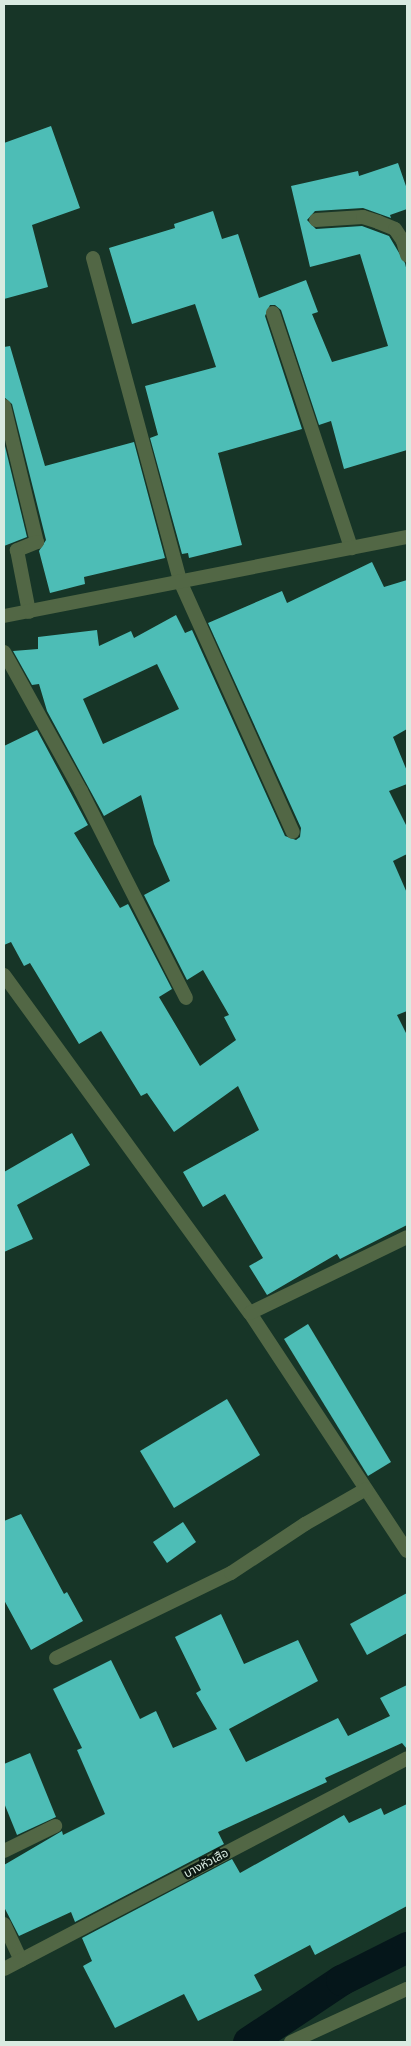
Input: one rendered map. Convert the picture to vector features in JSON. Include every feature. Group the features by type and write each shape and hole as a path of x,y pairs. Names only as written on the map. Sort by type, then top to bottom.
{"street":[{"path":"316,220 363,218 378,222 394,229 403,241 407,255"},
{"path":"93,258 180,581 293,832"},
{"path":"273,313 351,548"},
{"path":"4,406 37,542 17,550 29,612"},
{"path":"4,616 407,537"},
{"path":"4,652 81,790 186,998"},
{"path":"4,974 250,1314 407,1552"},
{"path":"250,1314 407,1237"},
{"path":"56,1658 231,1573 366,1489"},
{"name":"บางหัวเสือ","path":"4,1969 407,1758"},
{"path":"4,1851 55,1826"},
{"path":"4,1924 21,1960"},
{"path":"291,2042 407,1989"}],"building":[{"path":"51,126 80,208 32,225 48,287 4,299 4,143"},
{"path":"398,163 407,189 407,209 390,215 391,218 363,208 315,211 307,220 316,229 362,226 389,236 405,263 407,272 407,450 344,469 331,421 319,425 281,310 275,305 270,305 265,316 302,429 218,453 242,545 189,558 188,553 182,554 150,438 158,435 145,386 216,367 195,304 132,324 109,248 175,228 174,224 213,211 222,239 238,234 259,298 306,280 318,312 312,314 332,362 388,346 360,254 310,267 291,186 358,171 359,176"},
{"path":"10,346 45,466 134,442 165,558 84,577 85,584 50,593 39,551 46,540 12,404 4,397 4,347"},
{"path":"4,442 27,537 4,546"},
{"path":"372,562 384,587 407,580 407,729 393,737 407,771 407,784 389,791 407,827 407,854 393,861 407,893 407,1011 397,1015 407,1035 407,1225 340,1259 337,1254 267,1295 249,1266 263,1258 225,1194 203,1207 183,1172 259,1130 238,1086 174,1132 147,1093 141,1096 101,1031 79,1044 30,963 24,966 11,942 4,945 4,746 37,730 88,825 74,833 120,908 128,904 172,989 159,997 200,1066 236,1040 224,1017 229,1015 203,970 187,980 144,895 170,881 154,844 141,795 104,816 47,711 39,684 32,685 13,651 38,649 38,637 97,630 99,646 131,631 134,638 176,615 185,633 192,630 285,836 296,840 300,837 301,828 208,623 282,591 287,603","holes":["157,664 179,709 103,744 83,699"]},
{"path":"72,1133 90,1165 17,1205 33,1239 4,1252 4,1172"},
{"path":"308,1324 391,1462 368,1476 284,1339"},
{"path":"227,1399 260,1455 174,1508 140,1451"},
{"path":"21,1514 64,1594 67,1592 83,1621 31,1650 4,1600 4,1521"},
{"path":"183,1522 196,1542 167,1563 153,1542"},
{"path":"407,1593 407,1633 367,1655 350,1624"},
{"path":"221,1614 244,1664 298,1640 318,1681 229,1729 246,1762 338,1718 348,1736 390,1716 380,1698 407,1685 407,1749 402,1743 325,1778 327,1782 218,1832 224,1844 75,1922 71,1912 19,1936 4,1907 4,1865 62,1831 63,1835 105,1814 77,1750 82,1748 53,1689 111,1660 140,1719 156,1711 173,1748 217,1729 196,1693 201,1690 175,1637"},
{"path":"30,1753 56,1817 17,1835 4,1803 4,1764"},
{"path":"407,1804 407,1906 315,1955 310,1945 254,1975 262,1990 198,2021 184,1994 115,2028 83,1966 92,1961 82,1938 232,1859 240,1873 344,1815 349,1823 381,1808 384,1815"}],"waterway":[{"path":"248,2042 341,1980 407,1947"}]}
